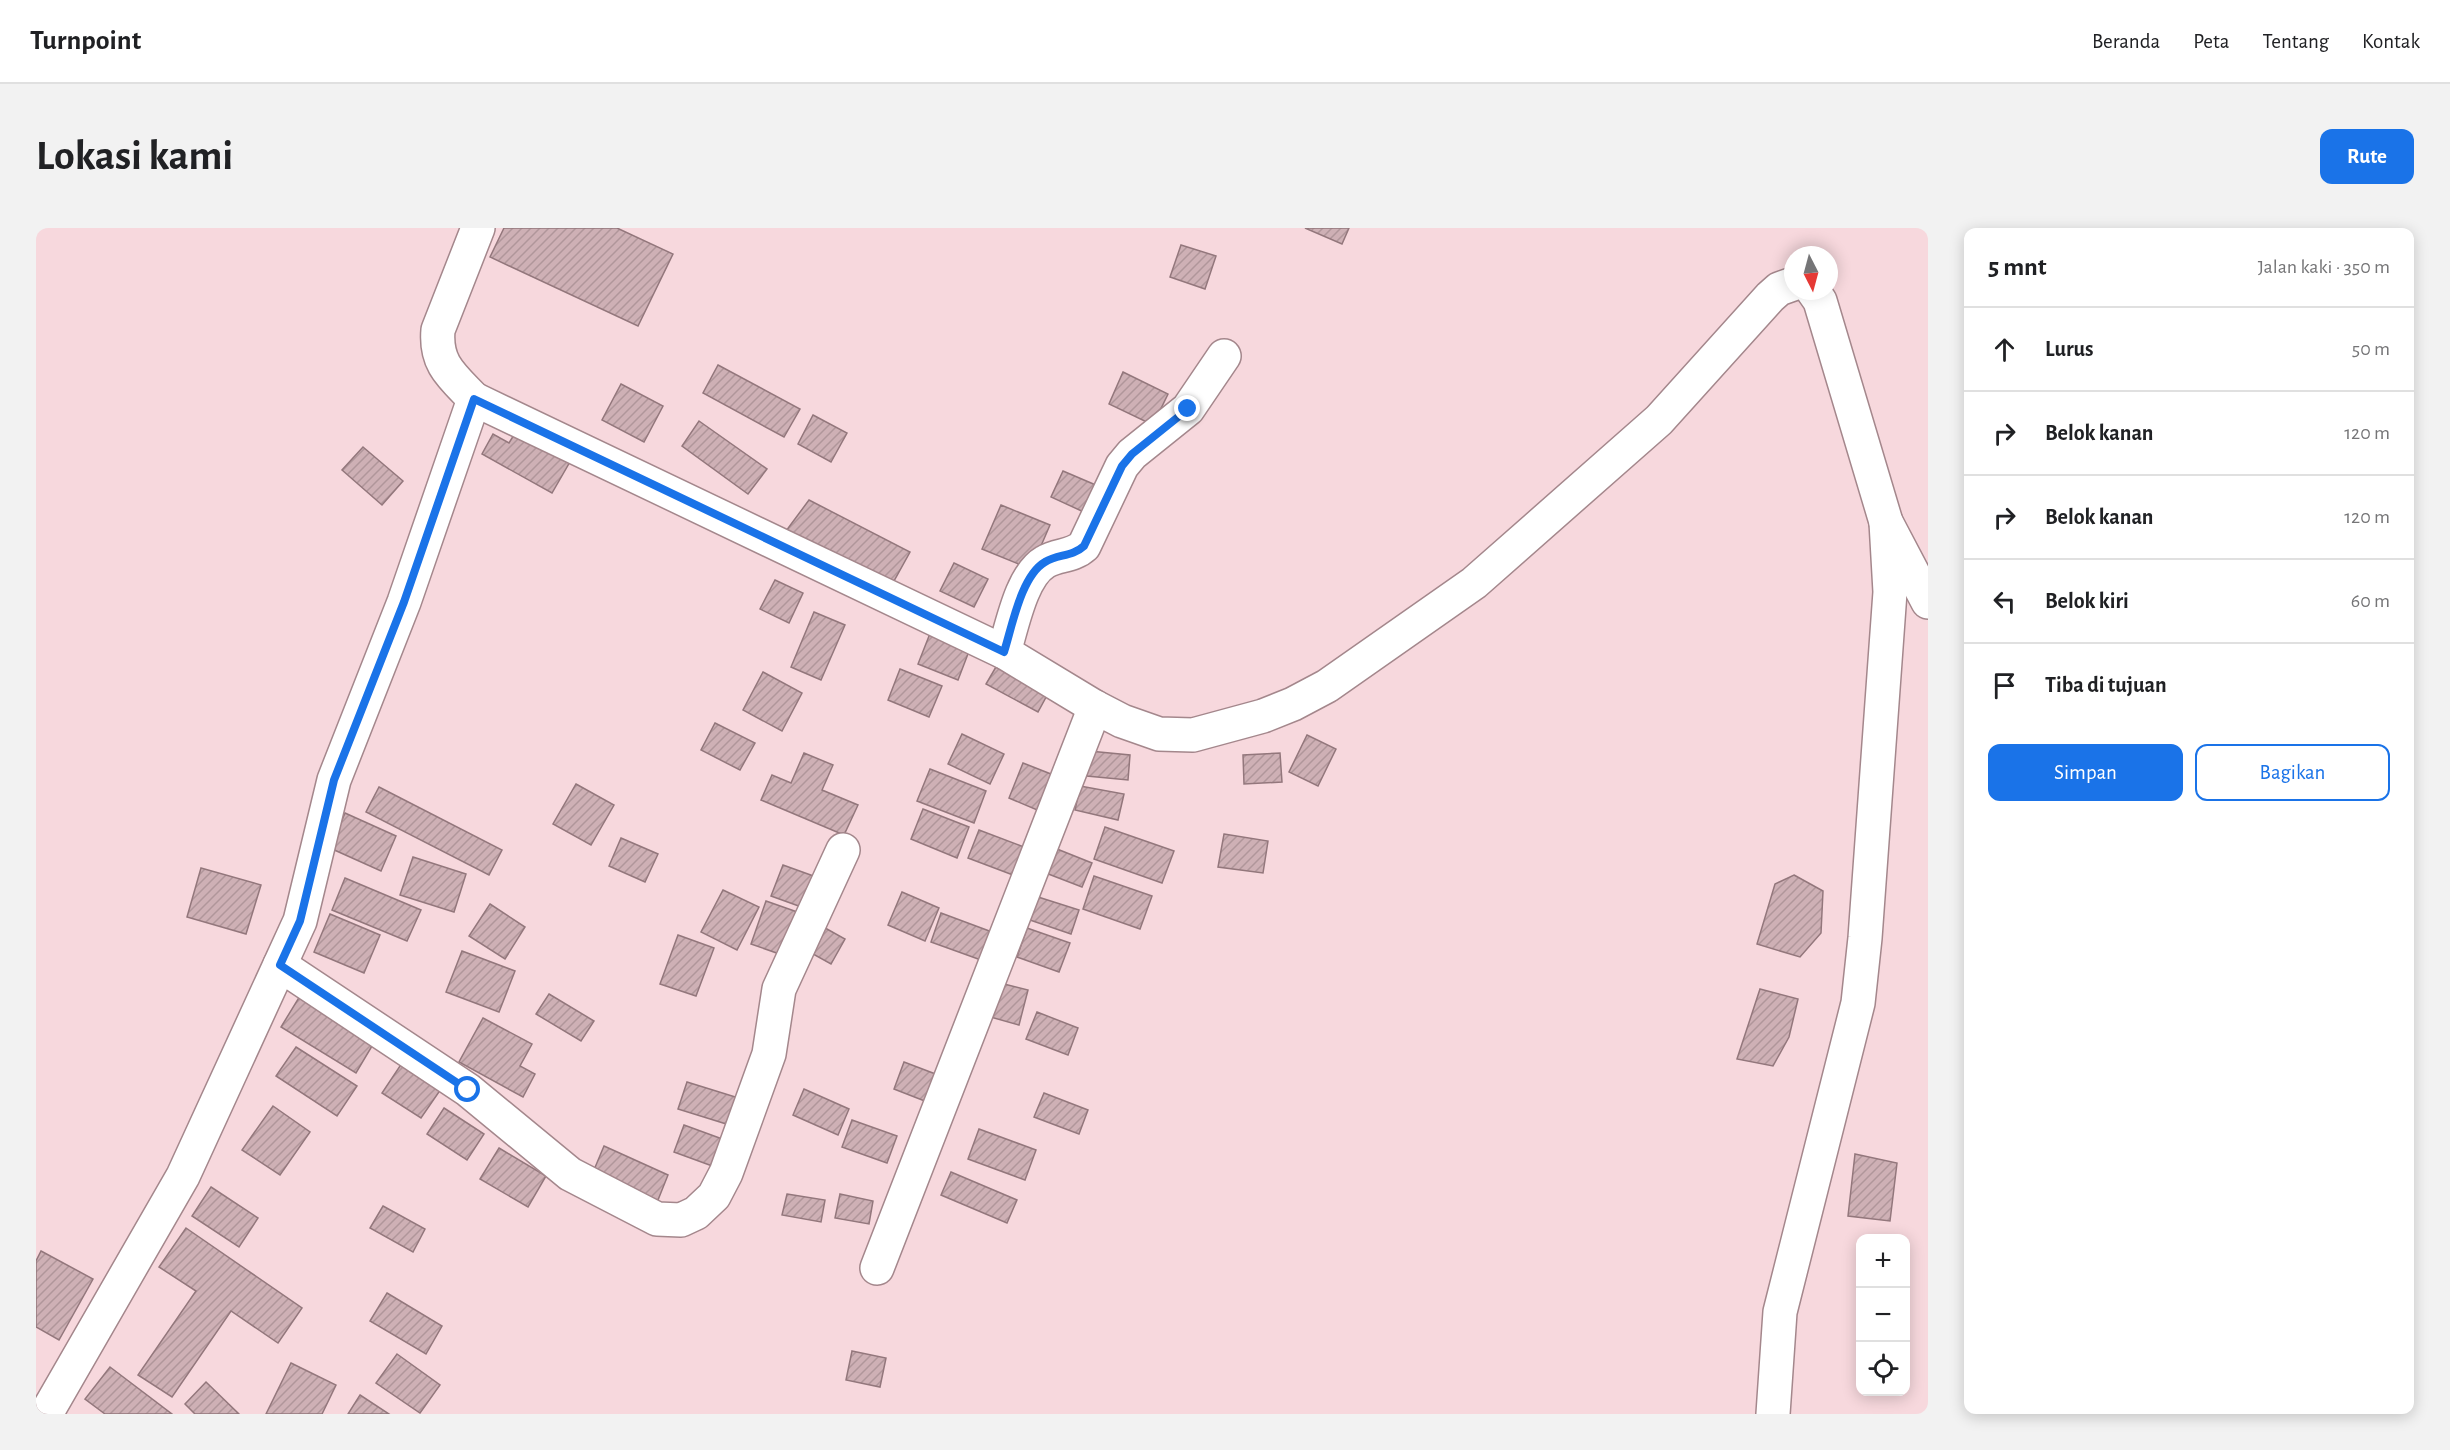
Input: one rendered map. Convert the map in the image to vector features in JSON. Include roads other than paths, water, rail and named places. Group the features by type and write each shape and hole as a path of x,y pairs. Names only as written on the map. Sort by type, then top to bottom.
{"street":[{"path":"478,228 438,330 437,347 442,363 474,399 1004,652 1095,707 1122,721 1159,734 1193,735 1263,716 1293,704 1327,686 1473,583 1659,420 1770,297 1784,287"},
{"path":"1819,300 1886,522 1928,602"},
{"path":"1004,652 1024,591 1035,570 1044,562 1077,552 1084,546 1122,466 1132,454 1188,409 1224,356"},
{"path":"46,1414 183,1176 300,921 334,780 404,602 474,399"},
{"path":"1773,1414 1780,1312 1858,1003 1865,938 1890,592 1886,522"},
{"path":"877,1268 1095,707"},
{"path":"280,965 468,1090 570,1174 657,1219 681,1221 690,1217 714,1196 726,1173 769,1054 779,989 843,850"}]}
